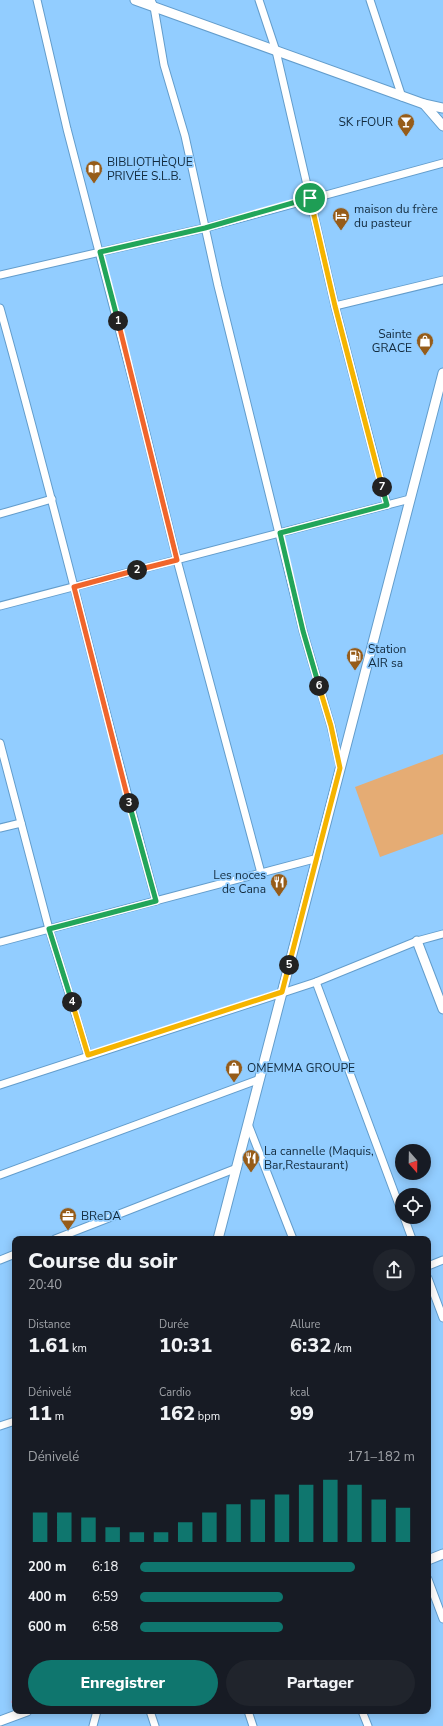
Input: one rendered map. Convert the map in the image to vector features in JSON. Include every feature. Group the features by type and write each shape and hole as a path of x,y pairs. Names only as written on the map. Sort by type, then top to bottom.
{"street":[{"path":"37,0 67,129 100,252 177,560 261,873"},
{"path":"135,0 152,3 276,51 402,97 443,108"},
{"path":"259,0 276,51 335,306 387,505"},
{"path":"370,0 402,97"},
{"path":"152,3 164,65 185,136 218,286 303,631 331,726 340,768"},
{"path":"424,104 443,126"},
{"path":"0,275 205,228 310,198 443,163"},
{"path":"335,306 443,280"},
{"path":"0,308 52,499 156,901"},
{"path":"219,1236 443,373"},
{"path":"0,514 52,499"},
{"path":"0,606 410,499"},
{"path":"0,743 49,929 88,1055"},
{"path":"0,828 21,823"},
{"path":"0,942 318,858"},
{"path":"0,1085 88,1055 316,982 417,941 443,934"},
{"path":"417,941 443,1009"},
{"path":"316,982 395,1194"},
{"path":"0,1175 260,1079"},
{"path":"248,1124 293,1236"},
{"path":"63,1236 237,1168"},
{"path":"407,1224 411,1236"},
{"path":"0,1260 12,1255"},
{"path":"431,1265 443,1260"},
{"path":"431,1286 443,1318"},
{"path":"0,1426 12,1421"},
{"path":"431,1559 443,1554"},
{"path":"431,1587 443,1619"},
{"path":"0,1721 19,1714"},
{"path":"93,1726 96,1714"},
{"path":"151,1714 155,1726"},
{"path":"249,1714 253,1726"},
{"path":"363,1714 368,1726"}],"shaded area":[{"path":"443,754 443,834 380,857 355,787"}],"place":[{"name":"SK rFOUR","path":"406,137"},
{"name":"BIBLIOTHÈQUE PRIVÉE S.L.B.","path":"94,184"},
{"name":"maison du frère du pasteur","path":"341,231"},
{"name":"Sainte GRACE","path":"425,356"},
{"name":"Station AIR sa","path":"355,671"},
{"name":"Les noces de Cana","path":"279,897"},
{"name":"OMEMMA GROUPE","path":"234,1083"},
{"name":"La cannelle (Maquis, Bar,Restaurant)","path":"251,1173"},
{"name":"BReDA","path":"68,1231"}],"route":[{"path":"310,198 335,306 387,505 280,533 303,631 331,726 340,768 318,858 282,992 88,1055 49,929 156,901 74,587 177,560 100,252 205,228 310,198"}]}
